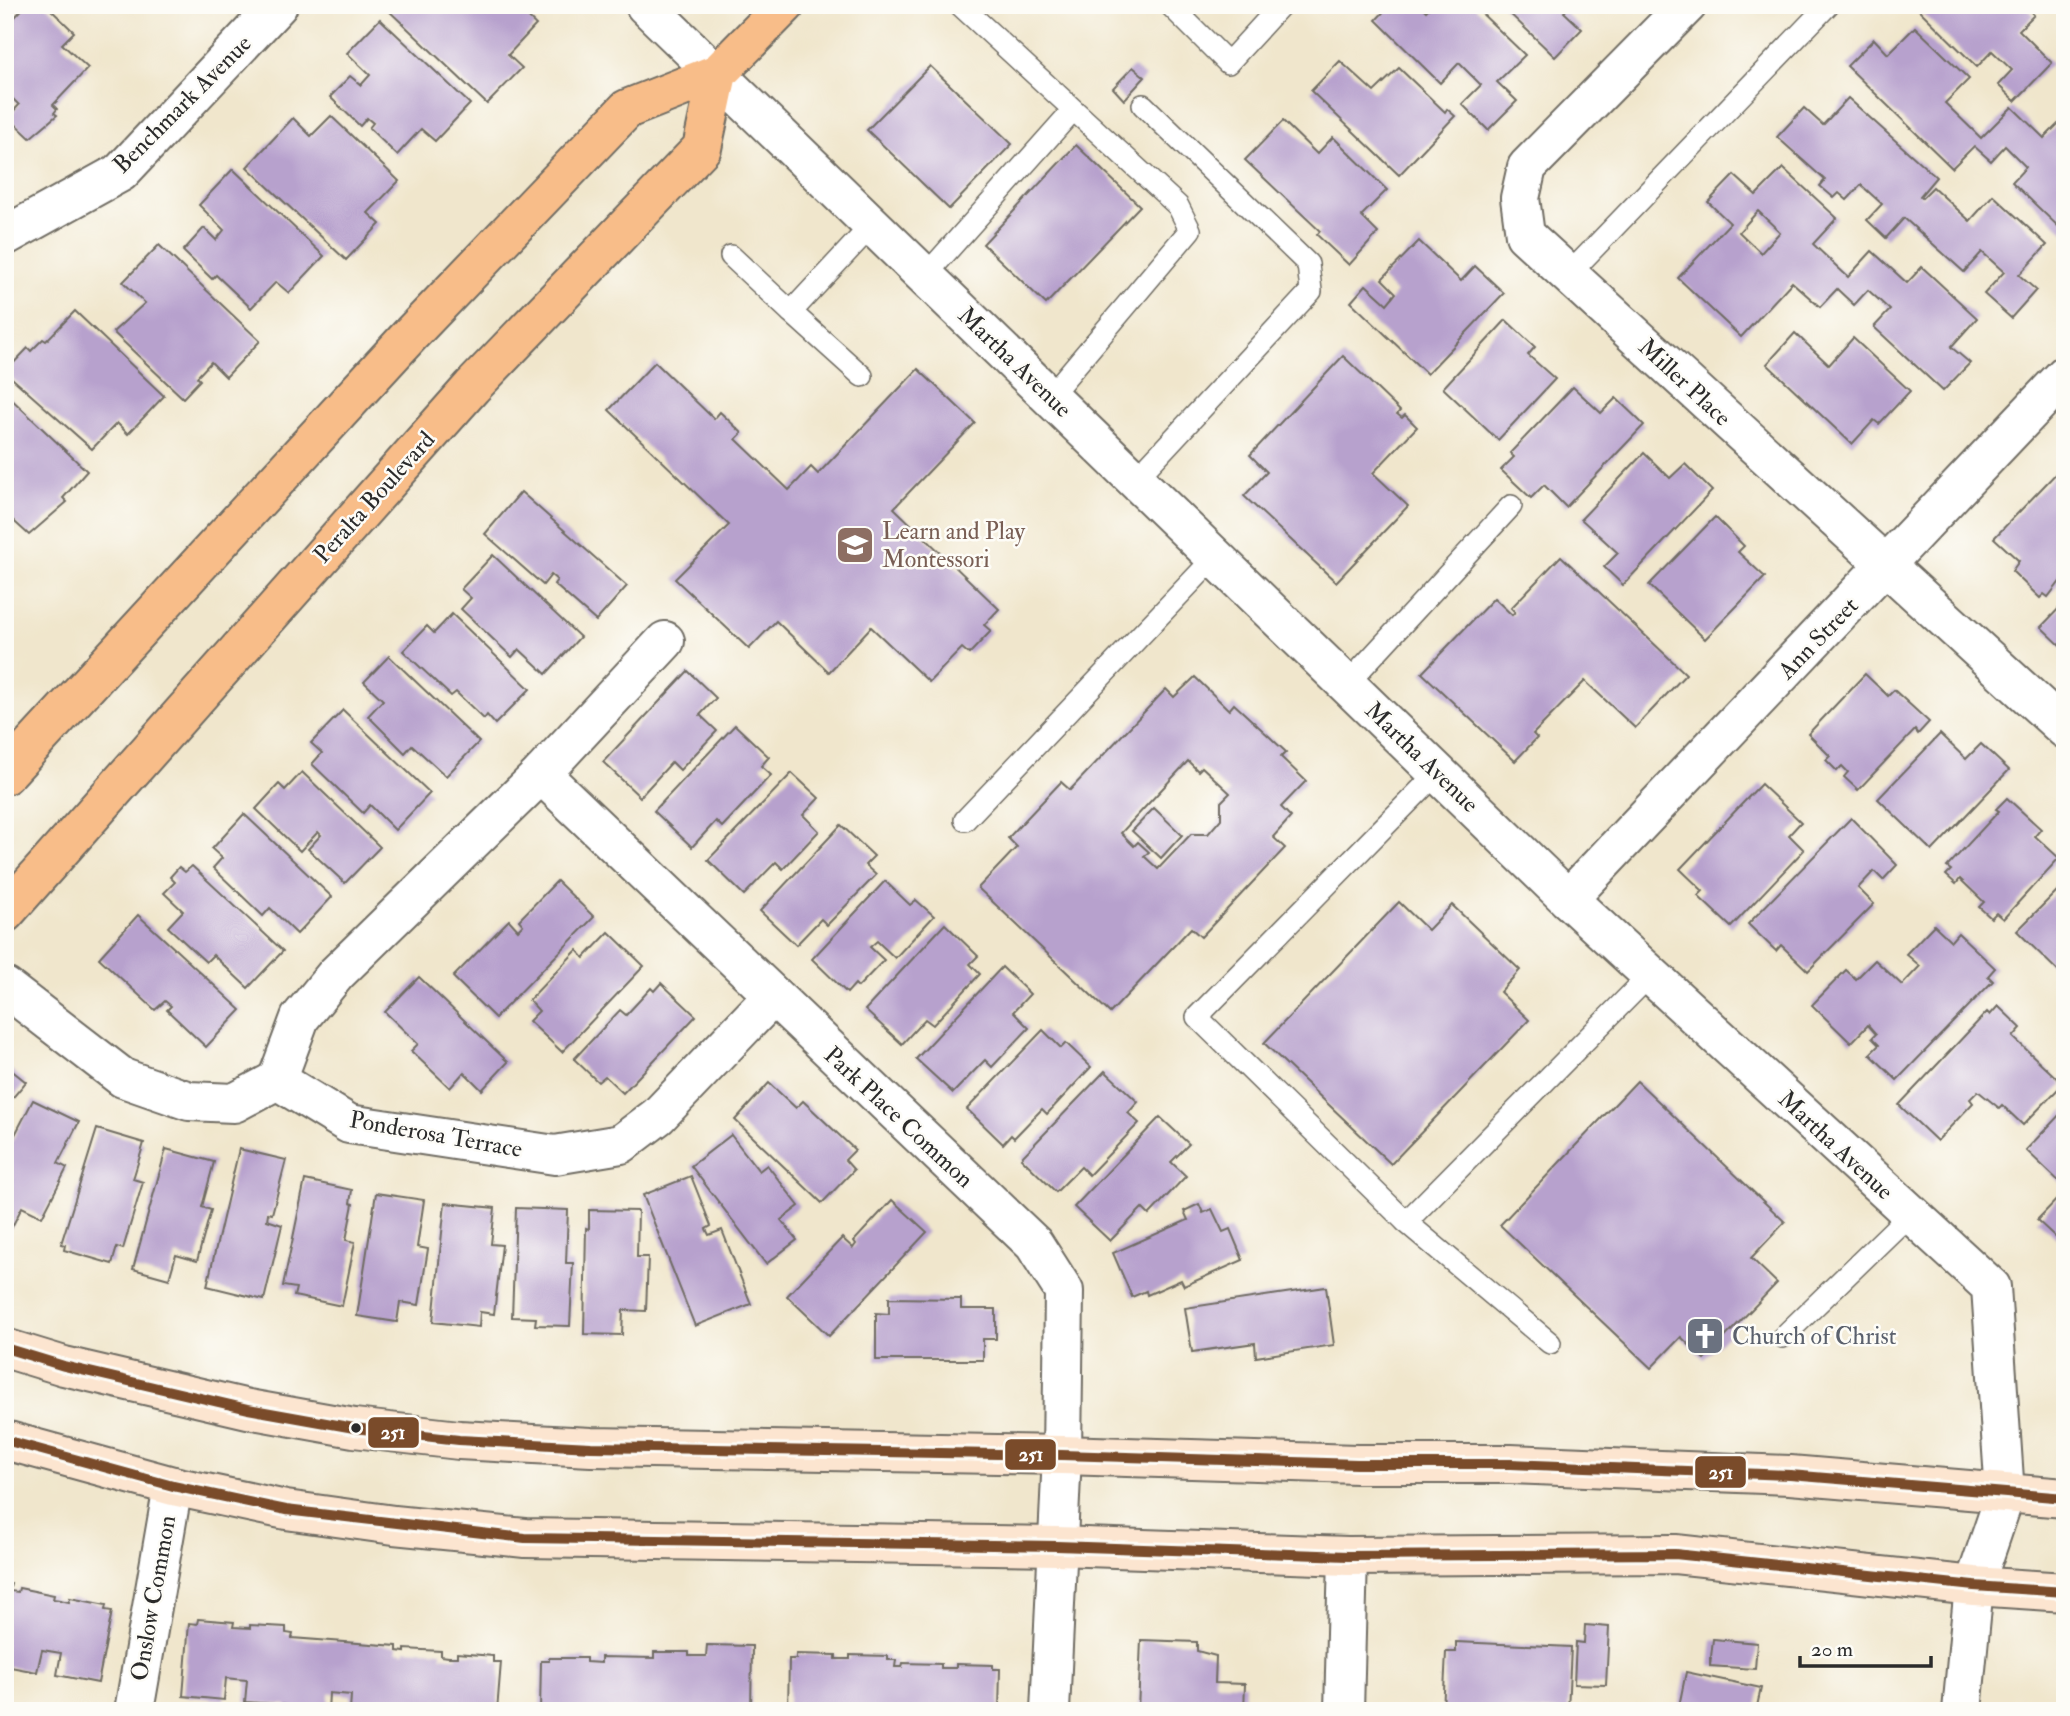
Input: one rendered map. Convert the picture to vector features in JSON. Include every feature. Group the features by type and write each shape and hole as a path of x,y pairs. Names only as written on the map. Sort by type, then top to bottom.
{"main road":[{"path":"5,775 411,334 627,109 718,73 785,5"},
{"name":"Peralta Boulevard","path":"5,913 472,387 702,148 718,73"},
{"path":"5,1348 64,1366 248,1409 354,1428 459,1440 591,1447 1062,1455 1357,1464 1511,1464 1790,1475 2065,1498"},
{"path":"5,1440 173,1486 285,1510 394,1525 525,1538 1057,1546 1348,1556 1675,1553 1975,1586 2065,1592"}],"street":[{"name":"Benchmark Avenue","path":"5,236 121,172 278,5"},
{"name":"Martha Avenue","path":"645,5 1568,899 1991,1287 2005,1495 1975,1586 1962,1711"},
{"name":"Miller Place","path":"1687,5 1527,167 1520,198 1525,235 2065,729"},
{"name":"Ann Street","path":"1568,899 1886,567 2065,375"},
{"path":"5,987 123,1078 189,1101 234,1103 277,1080 300,1018 336,974 541,774 665,641"},
{"name":"Park Place Common","path":"541,774 1034,1244 1064,1292 1062,1455 1050,1711"},
{"name":"Ponderosa Terrace","path":"277,1080 349,1124 555,1154 621,1144 658,1116 772,997"},
{"name":"Onslow Common","path":"134,1711 173,1486"},
{"path":"1344,1711 1348,1556"}],"lane":[{"path":"960,5 1178,206 1189,230 1050,396"},
{"path":"1170,5 1228,63 1282,5"},
{"path":"1569,275 1828,5"},
{"path":"1136,479 1311,291 1308,264 1143,104"},
{"path":"926,275 1073,110"},
{"path":"791,312 873,224"},
{"path":"731,256 862,376"},
{"path":"1347,684 1511,506"},
{"path":"965,820 1216,556"},
{"path":"1438,772 1197,1017 1406,1222 1550,1343"},
{"path":"1406,1222 1651,974"},
{"path":"1783,1337 1911,1213"}],"building":[{"path":"26,5 46,5 74,32 62,44 88,68 53,105 57,109 54,113 57,115 30,138 8,117 19,105 10,96 5,101 5,28"},
{"path":"389,5 515,5 536,25 508,55 522,68 487,104 386,8"},
{"path":"1390,5 1420,5 1426,11 1432,5 1473,5 1525,55 1497,82 1517,101 1488,130 1462,104 1481,85 1459,63 1440,83 1376,20"},
{"path":"1501,5 1571,5 1564,12 1582,29 1555,57"},
{"path":"1914,5 2024,5 2034,15 2019,30 2052,63 2015,101 1998,85 2012,70 1992,51 1977,67"},
{"path":"380,19 470,104 435,141 421,129 397,155 369,128 373,123 367,118 360,126 330,97 350,76 361,85 370,75 347,53"},
{"path":"1915,27 1969,79 1945,103 1981,138 2012,107 2044,138 2060,122 2065,126 2065,233 2012,182 2026,167 2005,146 1991,161 1974,146 1952,168 1847,66 1874,39 1888,54"},
{"path":"1340,61 1374,92 1399,68 1445,112 1447,109 1455,116 1399,175 1311,91"},
{"path":"930,66 1012,144 949,209 867,130"},
{"path":"1133,67 1145,77 1124,100 1113,88"},
{"path":"1848,98 1936,177 1920,196 1922,198 1933,187 1970,221 1993,195 2047,245 2019,275 2036,290 2011,318 1984,294 2004,272 1982,252 1964,272 1904,218 1886,238 1867,220 1882,204 1861,185 1847,200 1839,193 1834,198 1820,186 1825,180 1777,137 1804,108 1823,125"},
{"path":"331,116 399,181 368,213 380,224 346,260 247,167 293,118 311,136"},
{"path":"1283,121 1317,154 1333,137 1387,190 1361,216 1378,233 1349,265 1317,235 1320,231 1245,160"},
{"path":"1076,145 1140,206 1046,304 983,244"},
{"path":"1783,168 1837,218 1813,244 1848,277 1872,251 1907,283 1922,267 1977,318 1951,347 1970,363 1943,391 1874,327 1890,310 1868,290 1854,305 1837,289 1820,307 1792,282 1741,337 1678,278 1730,223 1708,202 1734,175 1756,195","holes":["1758,211 1780,232 1761,253 1739,232"]},
{"path":"233,169 324,256 289,293 276,282 251,308 216,275 212,279 183,251 204,228 216,240 224,230 199,205"},
{"path":"1419,241 1461,281 1475,266 1504,293 1427,374 1351,302 1366,285 1387,304 1396,293 1382,279"},
{"path":"159,245 260,341 226,377 211,362 197,377 200,380 183,398 113,332 145,303 123,282"},
{"path":"75,311 164,396 128,434 117,423 92,449 5,372 28,348 31,351 43,339 46,341"},
{"path":"1506,320 1535,347 1528,355 1555,379 1498,440 1443,388"},
{"path":"1795,333 1829,365 1853,338 1910,391 1879,424 1874,420 1852,444 1767,364"},
{"path":"1343,356 1400,411 1397,414 1402,418 1405,415 1417,427 1373,473 1408,506 1336,582 1244,496 1267,472 1250,455"},
{"path":"655,362 714,419 720,412 742,433 736,439 789,490 811,467 818,474 918,369 975,423 894,508 999,609 984,625 991,631 969,654 962,648 929,682 871,627 829,672 776,621 749,649 675,579 729,525 609,410"},
{"path":"1573,387 1601,413 1616,398 1644,425 1566,507 1544,485 1531,498 1501,470 1514,457 1510,453"},
{"path":"5,393 87,471 63,498 67,502 29,535 5,513"},
{"path":"1644,453 1670,478 1685,464 1712,491 1623,585 1604,567 1618,553 1581,519"},
{"path":"2065,464 2065,575 2048,597 2044,594 2040,598 2012,571 2019,561 1994,538"},
{"path":"521,492 627,586 596,621 554,584 557,580 551,575 543,585 485,534"},
{"path":"1715,517 1744,546 1738,552 1765,577 1705,639 1649,585"},
{"path":"493,555 580,637 546,674 519,649 512,657 461,609 471,598 461,589"},
{"path":"1561,556 1686,674 1635,728 1585,681 1533,734 1537,738 1515,761 1422,673 1494,598 1512,615 1515,612 1511,608"},
{"path":"2065,602 2065,650 2041,627"},
{"path":"452,614 530,689 495,724 487,715 484,719 456,692 451,696 403,651 427,626 434,633"},
{"path":"389,656 479,742 446,776 412,745 405,753 368,716 383,700 364,682"},
{"path":"688,671 716,698 700,715 717,731 680,770 672,762 640,797 603,762"},
{"path":"1865,674 1888,696 1894,690 1929,722 1918,734 1915,730 1858,790 1844,777 1848,772 1842,766 1837,771 1826,760 1830,756 1808,734"},
{"path":"1195,677 1229,710 1234,704 1286,752 1281,757 1306,781 1281,807 1291,817 1273,837 1285,848 1201,937 1191,928 1110,1013 978,888 1017,847 1008,838 1061,782 1070,790 1166,689 1174,697","holes":["1188,761 1198,771 1202,767 1230,793 1221,802 1221,819 1208,834 1191,834 1158,869 1144,856 1149,852 1138,842 1134,846 1121,833"]},
{"path":"343,710 430,793 395,830 370,805 363,813 312,764 322,753 311,743"},
{"path":"735,725 769,757 761,766 771,775 722,827 716,821 692,847 654,811"},
{"path":"1940,734 1966,759 1981,744 2009,770 1932,851 1878,799"},
{"path":"302,772 380,847 345,883 308,849 321,835 318,832 300,851 256,809 279,784 285,790"},
{"path":"792,773 819,798 803,815 819,831 783,869 776,862 744,895 708,860"},
{"path":"1761,784 1801,822 1789,835 1804,850 1731,927 1698,896 1703,891 1680,869"},
{"path":"2007,798 2041,829 2035,836 2059,858 2003,919 1996,913 1991,918 1979,907 1984,902 1960,879 1956,884 1946,875 1951,870 1947,867 1999,811 1996,809"},
{"path":"1154,808 1182,835 1161,858 1132,831"},
{"path":"244,814 332,897 297,934 270,908 263,916 213,868 222,858 212,849"},
{"path":"1851,818 1897,865 1883,880 1874,871 1858,888 1874,904 1808,971 1781,945 1776,951 1748,924"},
{"path":"841,825 874,856 865,865 876,875 827,925 821,919 796,945 760,911"},
{"path":"192,866 283,951 248,988 213,955 206,962 168,927 183,911 164,893 175,882 170,877 179,867 185,872"},
{"path":"557,881 594,917 495,1018 453,977 509,920 518,930 523,925 519,920"},
{"path":"885,881 910,905 916,900 934,916 895,958 877,941 870,947 884,960 858,987 855,984 847,993 812,959"},
{"path":"2065,883 2065,978 2017,931"},
{"path":"1399,902 1428,930 1452,905 1520,970 1500,992 1529,1020 1391,1164 1264,1043"},
{"path":"138,915 241,1010 206,1047 167,1010 171,1006 165,1001 155,1010 99,958"},
{"path":"945,924 978,956 970,964 980,974 933,1025 925,1019 902,1044 865,1010"},
{"path":"1934,925 1951,941 1958,933 1995,968 1988,976 1993,981 1897,1080 1870,1054 1879,1045 1872,1038 1876,1034 1868,1025 1851,1043 1812,1005 1846,970 1856,979 1875,960 1902,985 1920,966 1906,954"},
{"path":"609,932 644,966 562,1052 529,1021 539,1011 529,1000 577,950 584,958"},
{"path":"1002,967 1030,994 1013,1012 1029,1028 992,1067 985,1060 953,1093 916,1059"},
{"path":"419,977 508,1062 482,1090 464,1072 450,1088 411,1051 418,1044 385,1012"},
{"path":"661,983 696,1016 623,1093 605,1076 598,1082 574,1059 620,1010 626,1015 651,988 654,991"},
{"path":"1998,1006 2021,1028 2013,1037 2063,1084 2023,1125 2002,1105 1999,1108 1978,1091 1970,1099 1973,1103 1937,1141 1899,1105 1987,1012 1990,1015"},
{"path":"1043,1030 1061,1048 1066,1043 1091,1067 1047,1114 1042,1109 1014,1138 1011,1135 1003,1144 967,1109"},
{"path":"5,1065 26,1082 5,1107"},
{"path":"1105,1071 1138,1102 1128,1113 1139,1123 1089,1175 1081,1167 1056,1192 1021,1158"},
{"path":"1637,1081 1785,1222 1751,1258 1777,1283 1704,1359 1681,1337 1651,1368 1500,1225"},
{"path":"769,1083 796,1108 803,1101 855,1150 845,1160 854,1170 822,1203 735,1120"},
{"path":"33,1100 79,1122 58,1163 67,1168 42,1217 22,1207 11,1229 5,1226 5,1154"},
{"path":"2065,1109 2065,1187 2026,1150"},
{"path":"1160,1117 1189,1144 1171,1162 1186,1176 1149,1215 1142,1208 1110,1241 1074,1207"},
{"path":"97,1129 144,1143 133,1179 143,1182 123,1249 117,1247 112,1264 64,1250 65,1245 61,1244"},
{"path":"731,1135 759,1171 767,1165 799,1206 781,1220 797,1240 766,1264 691,1166"},
{"path":"166,1149 214,1162 202,1207 211,1210 197,1261 176,1255 169,1279 133,1269"},
{"path":"239,1149 286,1160 272,1214 268,1213 267,1220 282,1225 264,1300 207,1286"},
{"path":"691,1176 711,1226 706,1229 709,1235 722,1230 751,1304 695,1326 643,1195"},
{"path":"305,1180 352,1190 350,1203 353,1204 346,1240 355,1242 342,1306 294,1296 296,1288 283,1286"},
{"path":"2065,1191 2065,1246 2037,1220"},
{"path":"376,1193 424,1200 417,1247 428,1249 419,1305 400,1302 397,1322 357,1316"},
{"path":"892,1200 927,1232 829,1336 787,1296 842,1238 853,1248 856,1244 854,1241"},
{"path":"445,1203 495,1208 491,1244 502,1245 494,1314 480,1312 479,1327 433,1322"},
{"path":"1199,1204 1203,1213 1212,1209 1223,1232 1230,1229 1243,1260 1184,1286 1181,1280 1147,1295 1146,1291 1132,1297 1113,1253 1188,1220 1184,1211"},
{"path":"516,1208 568,1210 566,1263 573,1263 570,1326 535,1325 536,1318 512,1317"},
{"path":"589,1210 638,1211 637,1257 648,1257 646,1311 623,1310 622,1335 584,1334 586,1228 589,1229"},
{"path":"1326,1287 1334,1345 1256,1357 1255,1343 1192,1352 1185,1308"},
{"path":"889,1298 961,1299 961,1309 996,1309 996,1339 983,1339 983,1360 876,1360 876,1313 889,1314"},
{"path":"5,1583 11,1584 9,1591 18,1592 19,1588 54,1595 53,1599 69,1602 70,1598 106,1605 105,1610 112,1611 98,1683 57,1675 61,1653 42,1650 37,1672 5,1666"},
{"path":"198,1619 234,1622 233,1627 286,1627 286,1633 293,1634 292,1638 397,1646 397,1651 405,1652 405,1649 441,1651 441,1656 449,1657 457,1657 457,1653 493,1656 493,1662 501,1662 497,1711 350,1711 351,1695 329,1693 328,1711 287,1711 287,1705 245,1702 247,1680 226,1678 224,1700 183,1696 189,1623 197,1624"},
{"path":"1585,1625 1609,1627 1606,1685 1574,1684 1576,1642 1584,1643"},
{"path":"1713,1639 1757,1643 1755,1669 1710,1666"},
{"path":"1141,1640 1197,1642 1197,1651 1216,1656 1215,1683 1245,1684 1244,1711 1138,1711"},
{"path":"1456,1642 1571,1647 1568,1711 1443,1711 1446,1652 1456,1652"},
{"path":"707,1645 752,1646 751,1711 540,1711 541,1661 549,1661 549,1658 586,1658 586,1662 601,1663 601,1657 654,1658 654,1652 689,1652 689,1656 706,1656"},
{"path":"796,1654 836,1655 836,1659 850,1659 850,1655 888,1656 888,1660 896,1660 895,1667 902,1667 903,1663 941,1664 941,1668 956,1668 956,1664 993,1665 993,1669 1000,1669 999,1711 788,1711 789,1659 796,1659"},
{"path":"1686,1672 1761,1688 1756,1711 1678,1711"}],"transit line":[{"name":"251","path":"5,1348 64,1366 248,1409 354,1428 459,1440 591,1447 1062,1455 1357,1464 1511,1464 1790,1475 2065,1498"},
{"name":"251","path":"5,1440 173,1486 286,1510 525,1538 1057,1546 1348,1556 1675,1554 1974,1586 2065,1592"}],"place":[{"name":"Learn and Play Montessori","path":"855,545"},
{"name":"Church of Christ","path":"1705,1336"}]}
